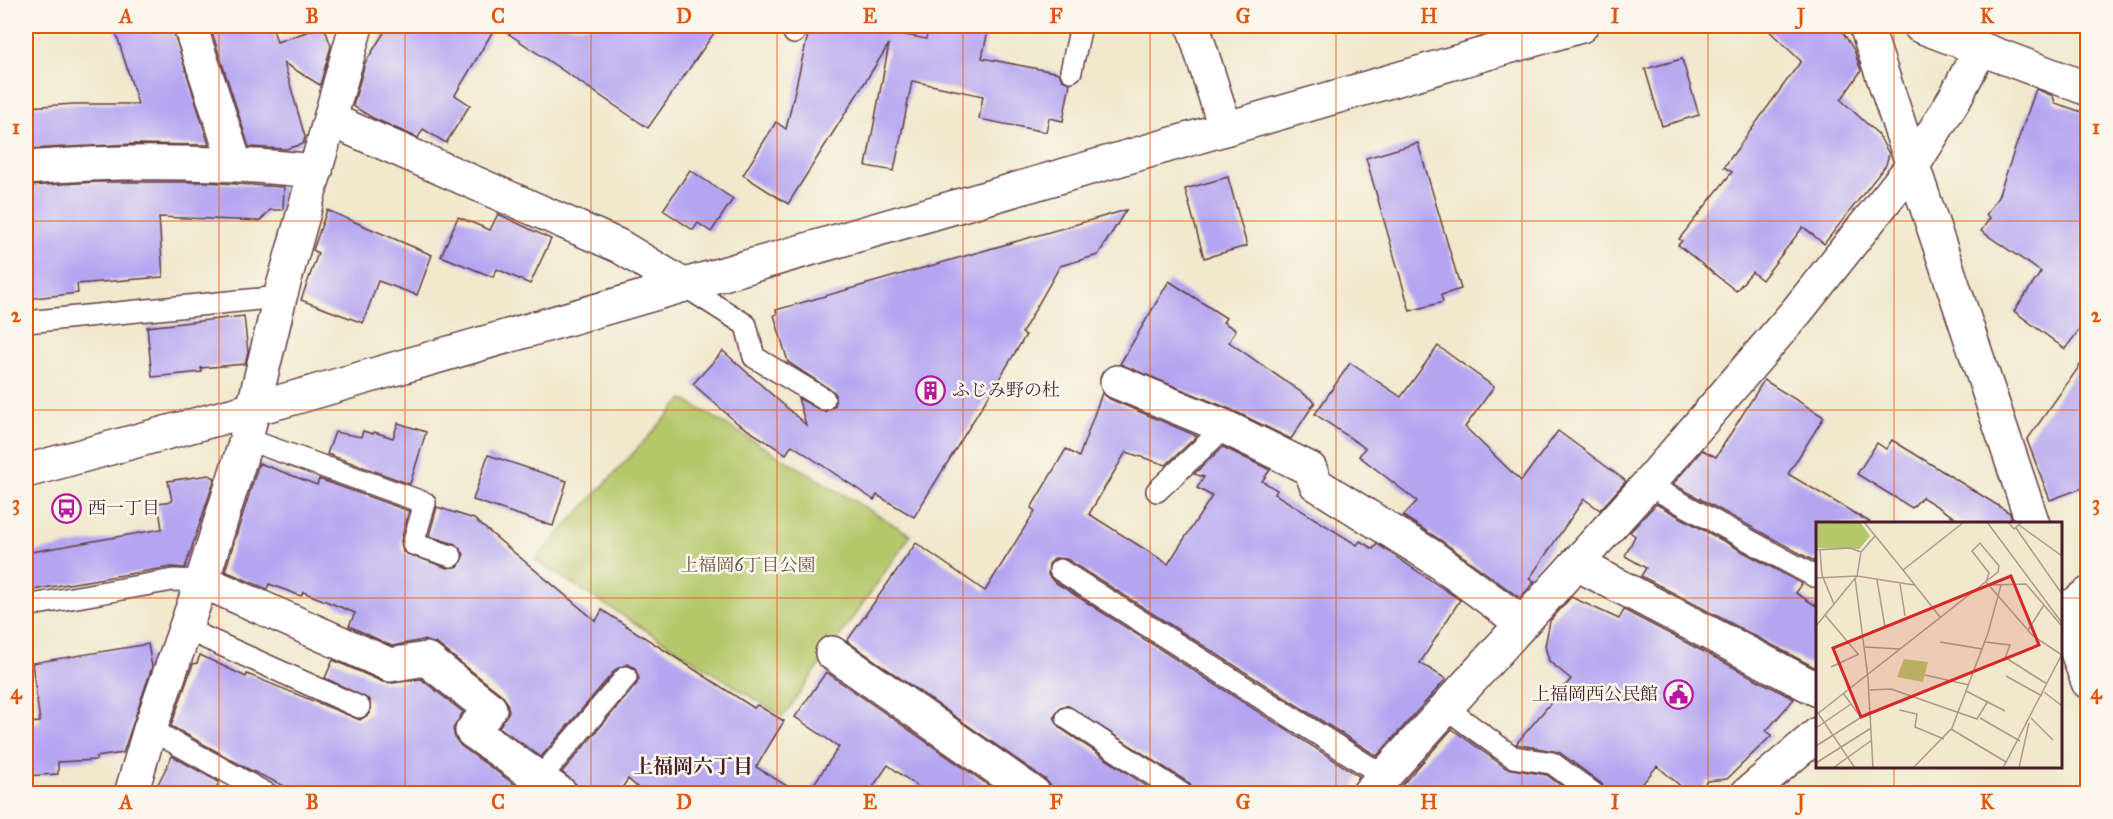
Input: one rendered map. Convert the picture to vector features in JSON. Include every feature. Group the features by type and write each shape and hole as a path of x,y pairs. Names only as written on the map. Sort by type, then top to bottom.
{"street":[{"path":"190,26 234,163"},
{"path":"1193,26 1225,127"},
{"path":"26,471 249,424 683,285 1581,26"},
{"path":"1866,26 2032,522"},
{"path":"1920,26 2088,88"},
{"path":"122,793 150,729 202,581 249,424 280,297 331,120 354,27"},
{"path":"1376,785 1578,564 1797,311 1914,164 1956,96 1980,49"},
{"path":"331,120 619,246 683,285"},
{"path":"26,168 79,164 234,163 316,171"},
{"path":"1117,382 1225,427 1310,469 1316,484 1431,556 1522,623"},
{"path":"1578,564 1816,689"},
{"path":"202,581 390,666 426,659 490,709 472,731 550,786"},
{"path":"2070,605 2088,682"},
{"path":"832,653 1035,794"},
{"path":"1747,794 1816,736"}],"lane":[{"path":"1071,71 1081,26"},
{"path":"683,285 746,325 754,357 824,399"},
{"path":"26,322 280,297"},
{"path":"249,424 425,503 413,544 451,556"},
{"path":"1157,491 1225,427"},
{"path":"1648,485 1814,576"},
{"path":"1060,570 1376,785"},
{"path":"26,606 173,580 202,581"},
{"path":"186,629 359,707"},
{"path":"550,786 626,677"},
{"path":"1446,708 1514,757 1552,763 1594,794"},
{"path":"1067,718 1182,794"},
{"path":"150,729 267,794"}],"green space":[{"name":"上福岡6丁目公園","path":"683,399 911,535 783,717 535,560"}],"building":[{"path":"114,26 172,26 209,145 134,144 26,149 26,107 138,104"},
{"path":"210,26 272,26 277,42 324,26 331,46 320,85 284,63 305,137 303,144 286,149 249,147"},
{"path":"388,26 496,26 455,95 470,105 446,143 423,129 418,138 373,118 353,106 365,63"},
{"path":"497,26 719,26 648,128"},
{"path":"810,26 857,26 926,39 929,26 989,26 982,58 1059,73 1062,80 1070,83 1063,121 1049,118 1046,132 979,119 983,96 912,81 894,171 866,166 889,44 788,204 743,175 776,122 786,129"},
{"path":"1764,26 1839,26 1854,50 1861,71 1841,100 1878,134 1889,154 1886,165 1824,244 1803,227 1762,280 1752,272 1736,291 1678,245 1682,241 1679,239 1732,172 1724,167 1801,61"},
{"path":"1682,59 1699,115 1662,126 1645,69"},
{"path":"2036,89 2053,96 2055,103 2088,114 2088,318 2065,349 2014,311 2041,272 1981,231 1990,218 1986,215 1998,197"},
{"path":"1418,143 1461,289 1441,295 1443,302 1410,311 1366,158"},
{"path":"690,170 733,199 711,232 698,223 693,230 663,210"},
{"path":"1228,177 1247,246 1204,258 1185,189"},
{"path":"99,182 206,182 284,187 283,210 270,210 260,221 159,217 163,277 77,284 78,293 26,299 26,186"},
{"path":"327,210 432,255 417,295 378,281 363,323 301,300 318,253 313,250"},
{"name":"ふじみ野の杜","path":"1126,210 1098,255 1060,266 1022,333 1026,335 914,517 877,495 874,500 792,445 786,454 737,423 693,384 723,351 806,425 798,398 824,412 835,406 835,393 788,362 774,315 777,314 776,310"},
{"path":"498,214 551,239 530,284 497,269 493,277 441,256 458,217 490,230"},
{"path":"1169,281 1226,318 1223,322 1236,330 1229,342 1315,402 1291,439 1232,410 1120,364"},
{"path":"244,316 248,352 245,364 201,368 202,372 152,377 147,327"},
{"path":"1438,346 1494,387 1465,427 1521,481 1558,431 1626,481 1600,510 1584,499 1529,579 1535,581 1520,598 1442,541 1403,516 1417,501 1359,456 1365,448 1315,414 1350,363 1401,397"},
{"path":"2088,354 2088,486 2050,500 2027,440"},
{"path":"1764,380 1824,417 1788,474 1870,522 1816,522 1816,558 1814,561 1673,484 1702,450 1716,457"},
{"path":"1102,393 1110,399 1197,436 1166,465 1126,452 1089,514 1168,564 1212,496 1197,488 1204,477 1194,474 1223,447 1270,470 1262,481 1277,490 1275,494 1357,545 1360,541 1373,549 1377,544 1460,600 1420,663 1446,679 1377,756 1067,559 1055,558 1049,564 1048,575 1053,581 1359,776 1350,794 1195,794 1189,783 1067,705 1061,707 1054,717 1060,728 1158,794 1052,794 1051,786 1045,779 847,641 916,543 985,591 1035,511 1031,508 1066,449 1079,457"},
{"path":"398,423 426,432 410,484 327,454 335,432 361,437 363,431 373,434 374,432 393,438"},
{"path":"1892,440 2010,513 2012,522 1962,522 1922,497 1912,508 1857,474 1877,443 1886,449"},
{"path":"488,455 567,481 553,526 473,500"},
{"path":"259,463 317,485 319,479 409,511 401,541 403,552 447,568 459,566 464,554 455,544 429,536 437,507 474,519 596,621 602,610 754,708 757,705 784,721 756,767 800,794 645,794 628,779 618,794 579,794 578,786 562,772 636,685 639,679 635,668 628,664 616,669 541,757 499,727 509,711 502,695 437,644 423,640 392,646 349,626 355,613 303,592 301,596 269,584 267,589 225,571"},
{"path":"209,475 215,478 185,568 171,567 26,591 26,553 162,529 158,503 172,501 168,481"},
{"path":"1656,504 1802,584 1796,593 1816,606 1816,668 1641,576 1646,568 1625,556 1635,536 1630,532"},
{"name":"上福岡西公民館","path":"1571,597 1619,619 1624,610 1794,699 1766,731 1772,735 1727,779 1707,781 1697,794 1690,794 1657,766 1634,794 1606,794 1602,784 1559,752 1516,744 1571,679 1549,661 1545,646 1550,621"},
{"path":"148,644 152,667 123,753 96,757 96,760 58,762 58,774 26,776 26,723 40,722 32,663"},
{"path":"200,655 246,677 247,674 360,720 370,713 370,700 325,678 333,660 383,682 421,679 463,712 453,729 455,738 461,746 528,794 301,794 248,769 171,726 193,664 197,663"},
{"path":"826,672 1001,794 928,794 888,765 868,794 807,794 839,747 795,717"},
{"path":"1452,729 1506,768 1547,775 1572,794 1394,794"},
{"path":"172,756 219,782 213,794 153,794"}],"place":[{"name":"ふじみ野の杜","path":"931,390"},
{"name":"西一丁目","path":"67,508"},
{"name":"上福岡西公民館","path":"1679,694"}],"district":[{"name":"上福岡六丁目","path":"693,766"}]}
